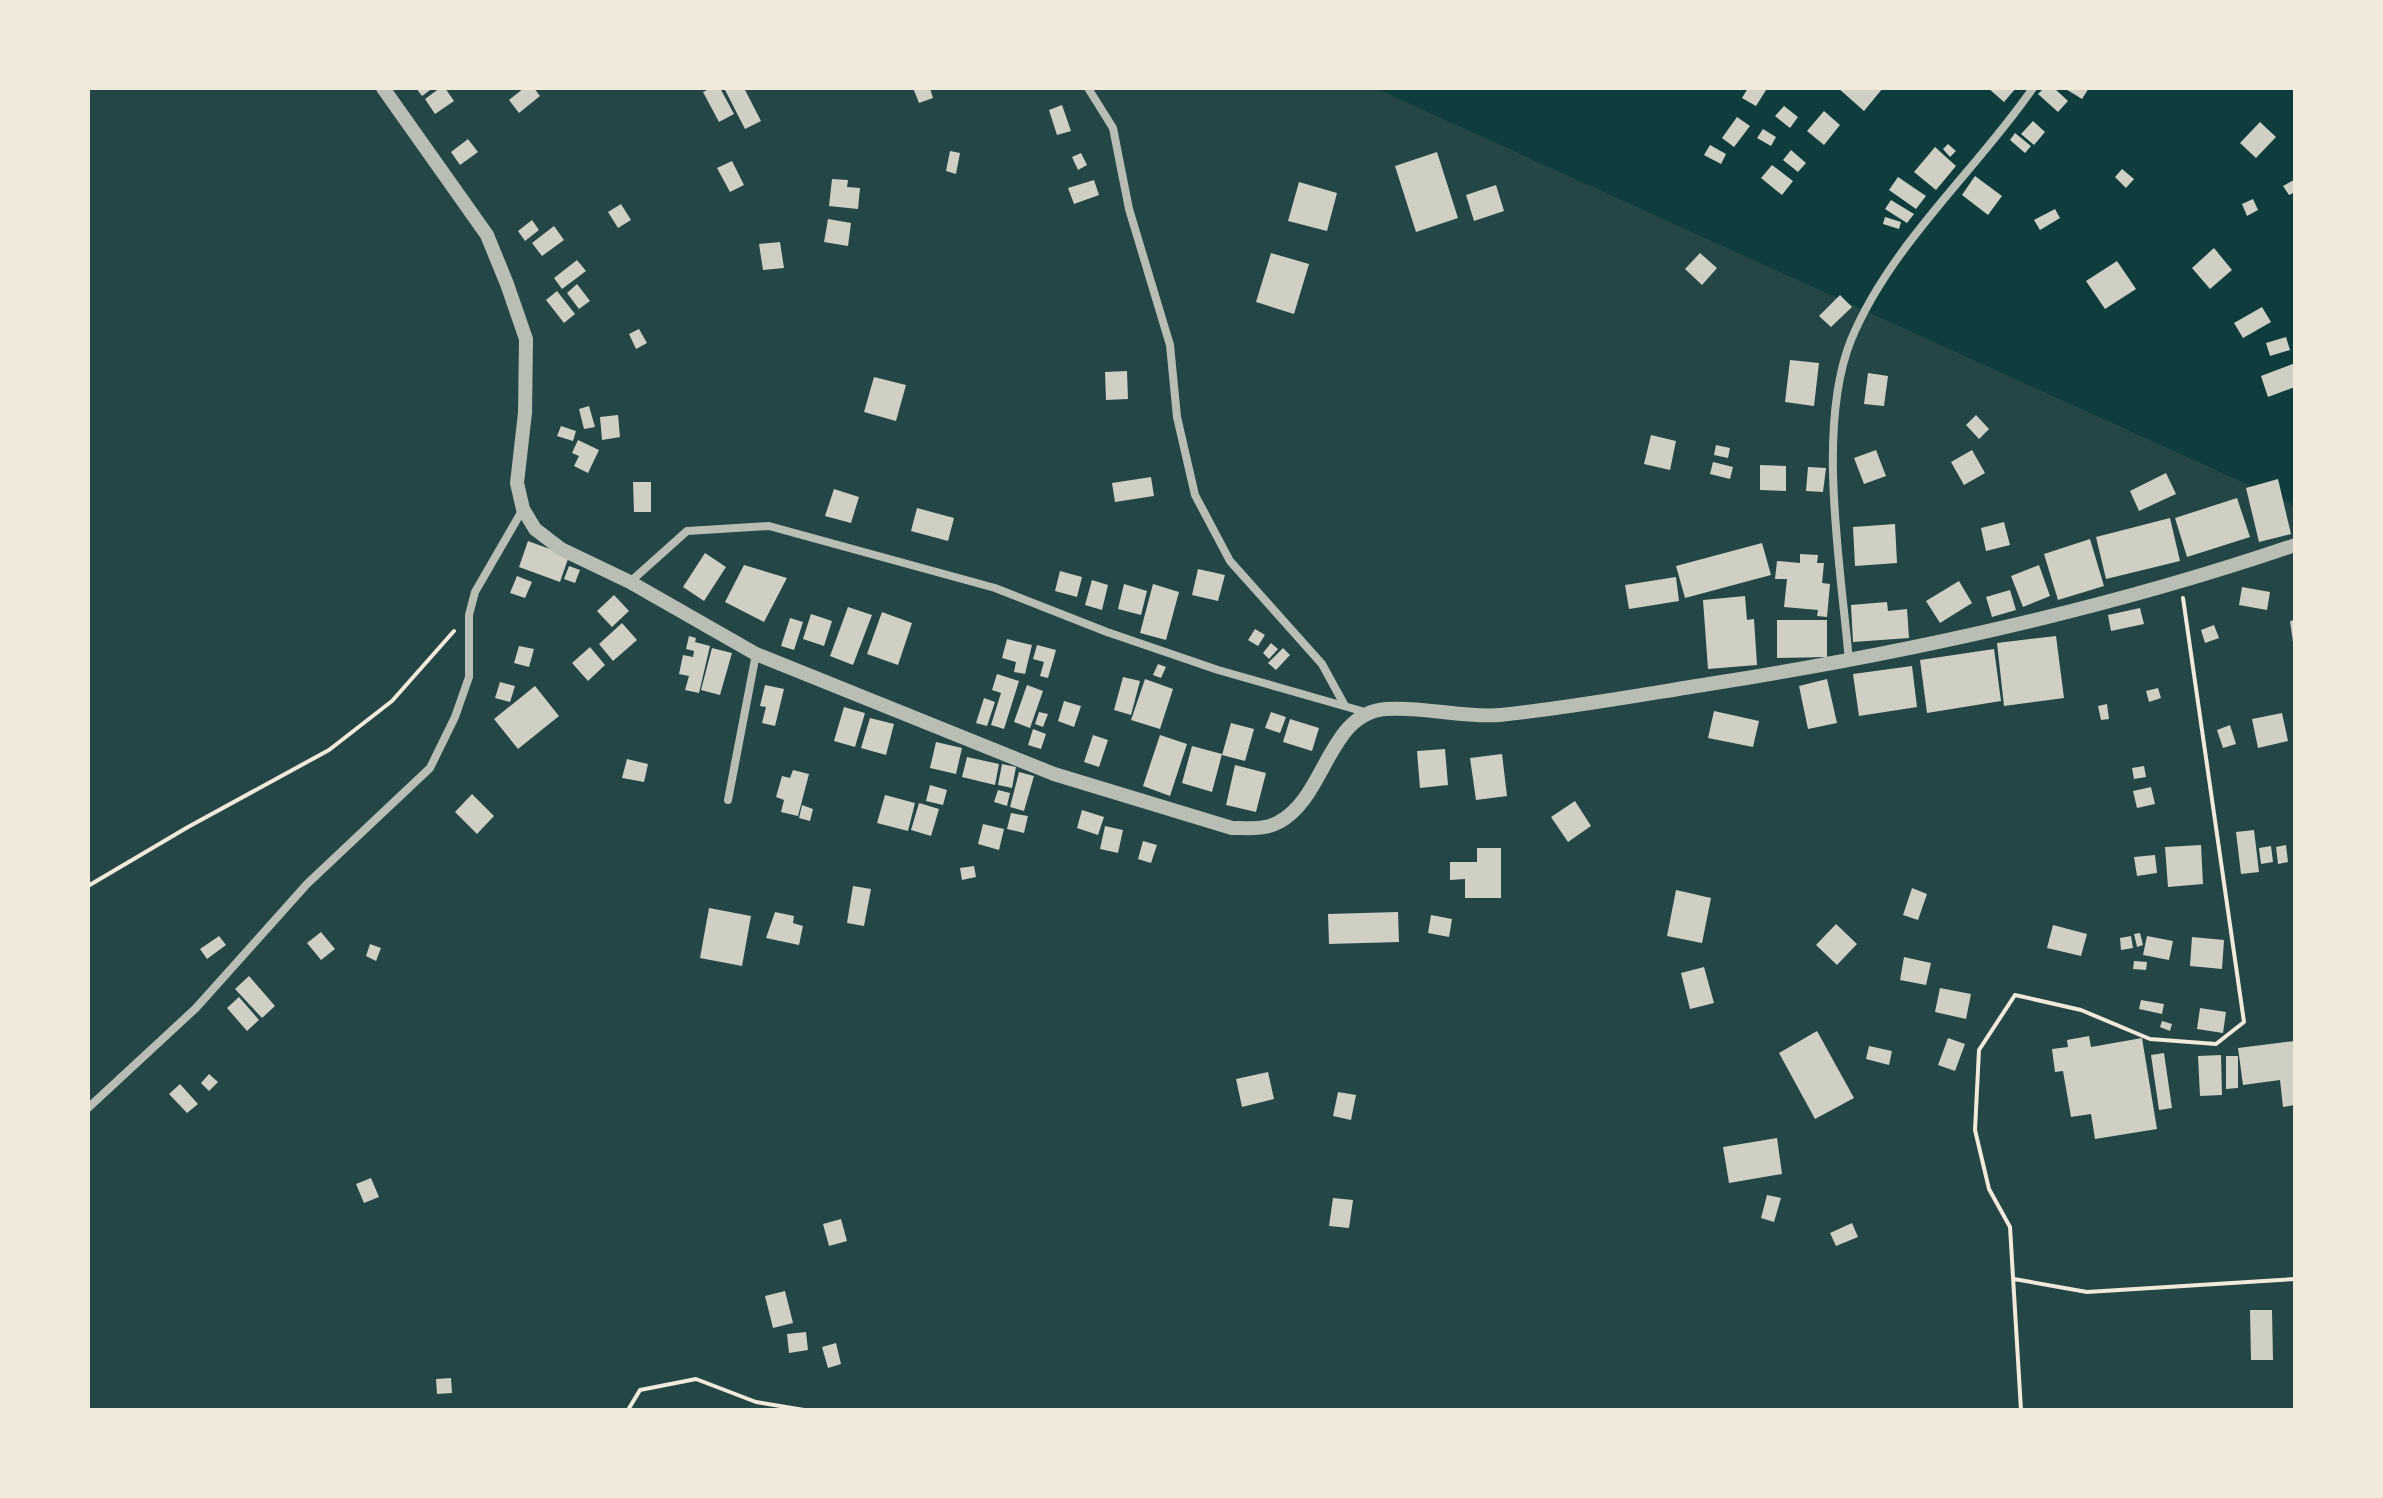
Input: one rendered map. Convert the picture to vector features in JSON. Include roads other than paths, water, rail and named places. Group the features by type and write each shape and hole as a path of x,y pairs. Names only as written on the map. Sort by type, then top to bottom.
{"street":[{"path":"383,88 487,235 526,339 525,413 517,483 523,509 535,529 561,549 630,582 756,654 1054,774 1232,828 1258,828 1278,823 1301,807 1347,729 1365,712"},
{"path":"1088,88 1113,128 1129,209 1170,345 1177,417 1195,495 1230,561 1322,664 1345,706"},
{"path":"1849,661 1834,464 1836,393 1851,340 1880,284 2033,88"},
{"path":"88,1108 196,1008 307,884 430,768 455,717 469,677 469,615 475,592 523,509"},
{"path":"630,582 687,531 769,526 995,588 1204,665 1365,712 1388,708 1497,715 1849,661 2023,624 2295,545"},
{"path":"728,800 756,654"}]}
